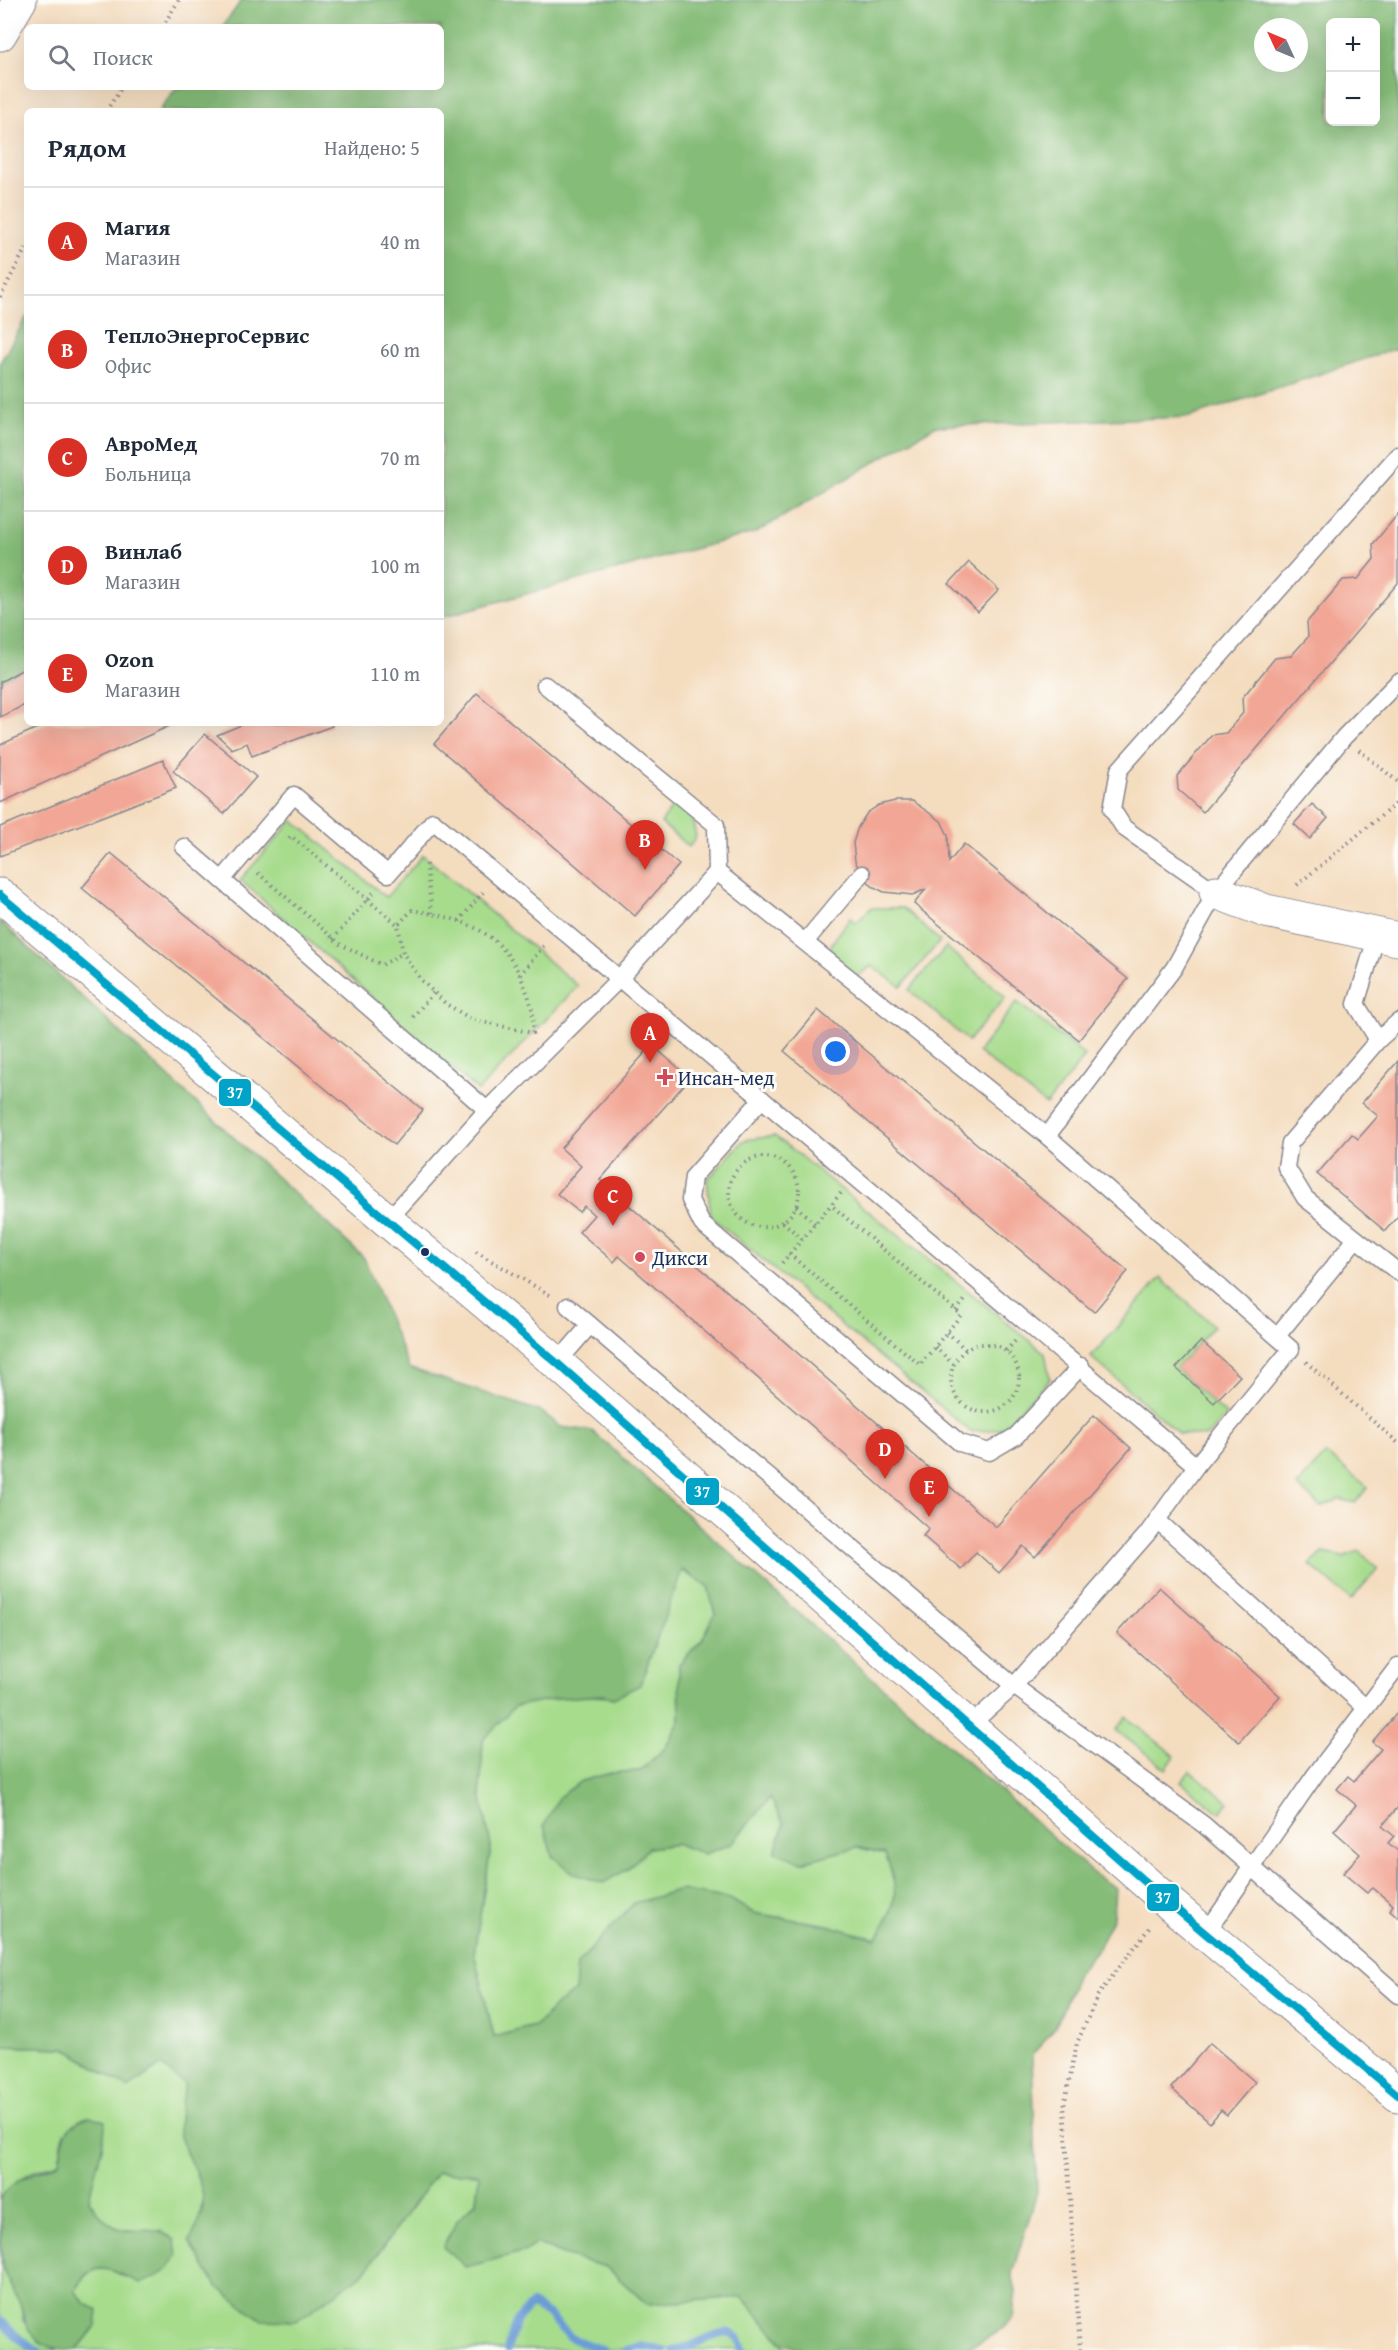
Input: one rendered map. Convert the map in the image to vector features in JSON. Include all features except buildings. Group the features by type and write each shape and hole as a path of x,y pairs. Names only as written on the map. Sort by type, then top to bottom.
{"main road":[{"path":"0,34 20,0"},
{"path":"1216,892 1266,911 1388,937"},
{"path":"0,895 557,1363 1169,1903 1398,2095"}],"lane":[{"path":"1216,892 1124,828 1112,809 1119,770 1398,455"},
{"path":"1047,1136 1174,968 1216,892 1344,737 1398,682"},
{"path":"388,1220 487,1110 619,979 717,872 716,825 545,685"},
{"path":"222,880 294,795 388,874 433,821 1081,1366 1196,1466"},
{"path":"184,847 487,1110"},
{"path":"717,872 1047,1136 1292,1349 1196,1466 1157,1520 1014,1686 969,1726"},
{"path":"805,942 862,874"},
{"path":"1378,1040 1356,1004 1388,937"},
{"path":"1398,1022 1378,1040 1290,1143 1286,1167 1305,1198 1398,1272"},
{"path":"762,1099 693,1177 690,1200 702,1224 960,1443 989,1452 1016,1436 1081,1366"},
{"path":"1276,1336 1356,1239"},
{"path":"568,1306 1014,1686 1204,1825 1253,1865 1398,1995"},
{"path":"557,1363 590,1325"},
{"path":"1157,1520 1366,1708"},
{"path":"1206,1934 1315,1775 1398,1666"}],"path":[{"path":"164,24 179,0"},
{"path":"108,108 120,90"},
{"path":"0,297 24,252"},
{"path":"1344,737 1398,782"},
{"path":"1266,911 1398,801"},
{"path":"422,835 432,914"},
{"path":"284,844 291,836 398,925 403,953 421,980 434,992 473,1020 533,1033 535,1012 520,975 502,945 476,927 412,910 398,925"},
{"path":"263,867 257,874 333,939 382,964 403,953"},
{"path":"315,961 388,874"},
{"path":"459,921 497,875"},
{"path":"520,975 559,928"},
{"path":"399,1033 434,992"},
{"path":"769,1156 782,1160 794,1171 799,1183 799,1200 790,1216 783,1222 776,1226 760,1228 743,1221 731,1205 728,1190 732,1175 746,1160 769,1156"},
{"path":"768,1280 854,1177"},
{"path":"789,1254 920,1365 961,1316 831,1205"},
{"path":"796,1206 815,1224"},
{"path":"783,1222 802,1239"},
{"path":"947,1332 966,1350"},
{"path":"981,1344 998,1346 1010,1354 1019,1370 1020,1384 1014,1398 1002,1408 988,1413 971,1410 960,1403 952,1390 950,1378 953,1364 966,1350 981,1344"},
{"path":"935,1347 953,1364"},
{"path":"1292,1349 1398,1443"},
{"path":"1080,2350 1064,2106 1077,2043 1098,1995 1169,1903"}],"green space":[{"path":"242,0 1398,0 1398,348 1190,417 935,426 757,532 444,616 444,108 161,108 175,90 444,90 444,24 224,24"},
{"path":"24,321 24,669 0,682 0,363"},
{"path":"675,803 691,816 696,836 689,847 661,823"},
{"path":"293,820 386,897 423,855 578,986 478,1091 240,880"},
{"path":"871,908 903,908 940,941 901,987 872,966 852,980 827,960 832,943 850,918 856,923"},
{"path":"0,921 364,1258 409,1368 542,1412 561,1427 592,1431 1099,1878 1115,1888 1113,1917 1098,1948 1078,1972 1056,2026 1032,2055 1037,2193 1012,2273 1016,2291 1013,2318 995,2334 963,2350 803,2350 783,2343 742,2297 647,2304 606,2267 563,2255 536,2243 526,2251 466,2267 443,2247 457,2221 476,2202 479,2174 437,2172 363,2274 296,2321 262,2320 216,2286 189,2241 198,2225 203,2198 179,2130 184,2084 161,2065 128,2088 65,2048 0,2046","holes":["682,1570 708,1586 715,1614 702,1640 679,1664 680,1721 665,1748 640,1771 611,1773 581,1781 558,1798 544,1826 552,1856 575,1874 603,1883 628,1869 648,1848 677,1844 704,1854 731,1844 770,1798 784,1824 775,1852 802,1862 857,1847 885,1854 895,1888 889,1916 876,1939 827,1925 753,1913 730,1899 681,1890 634,1903 577,1964 575,1991 557,2004 537,2025 494,2037 474,1953 491,1847 480,1789 483,1740 515,1706 560,1698 602,1695 614,1698 640,1685"]},
{"path":"946,947 1006,997 968,1041 909,990"},
{"path":"1017,1002 1085,1056 1046,1105 978,1052"},
{"path":"775,1136 1045,1353 1050,1379 1002,1429 971,1432 711,1217 707,1180 744,1140"},
{"path":"1160,1278 1214,1326 1176,1368 1226,1415 1207,1436 1179,1434 1091,1357"},
{"path":"1326,1454 1368,1487 1355,1503 1339,1499 1321,1507 1297,1486"},
{"path":"1359,1551 1378,1568 1351,1600 1310,1565 1323,1553 1343,1557"},
{"path":"681,1570 708,1586 715,1614 702,1640 679,1664 680,1721 665,1748 640,1771 611,1773 628,1869 648,1848 677,1844 704,1854 731,1844 770,1797 784,1824 776,1851 802,1862 857,1847 885,1854 895,1889 889,1916 877,1939 827,1925 753,1913 730,1899 577,1964 576,1991 557,2004 537,2025 494,2037 474,1953 491,1847 480,1789 483,1740 507,1712 525,1703 565,1697 614,1698"},
{"path":"1126,1717 1175,1756 1166,1769 1116,1730"},
{"path":"1190,1771 1229,1802 1220,1813 1181,1782"},
{"path":"0,2046 65,2048 128,2087 161,2064 184,2084 179,2133 204,2188 199,2224 216,2286 231,2295 363,2274 437,2172 479,2174 476,2201 457,2222 465,2267 525,2251 536,2243 563,2255 606,2267 647,2304 742,2297 788,2350 77,2350 96,2326 85,2303 75,2291 80,2283 91,2272 102,2269 125,2277 162,2231 119,2229 96,2211 88,2200 94,2169 64,2132 59,2162 28,2174 0,2199"},
{"path":"90,2116 105,2121 103,2141 89,2200 101,2216 122,2230 152,2230 175,2240 177,2256 162,2273 141,2283 105,2269 97,2269 90,2273 75,2291 85,2303 98,2311 96,2326 77,2350 64,2349 40,2342 26,2326 20,2303 7,2280 2,2265 1,2201 6,2190 12,2185 59,2162 69,2128"},
{"path":"0,2226 3,2231 2,2264 21,2305 23,2321 45,2344 57,2350 0,2350"}],"waterway":[{"path":"507,2350 516,2321 532,2304 550,2316 571,2338 602,2350"},
{"path":"0,2320 21,2340 38,2350"},
{"path":"674,2350 724,2333 735,2336 743,2350"},
{"path":"627,2350 639,2346 664,2350"}],"transit line":[{"name":"37","path":"0,895 557,1363 1169,1903 1398,2095"}],"place":[{"name":"ТеплоЭнергоСервис","path":"645,870"},
{"name":"Магия","path":"650,1063"},
{"name":"Инсан-мед","path":"665,1077"},
{"name":"АвроМед","path":"613,1226"},
{"name":"Дикси","path":"640,1257"},
{"name":"Винлаб","path":"885,1479"},
{"name":"Ozon","path":"929,1517"}]}
